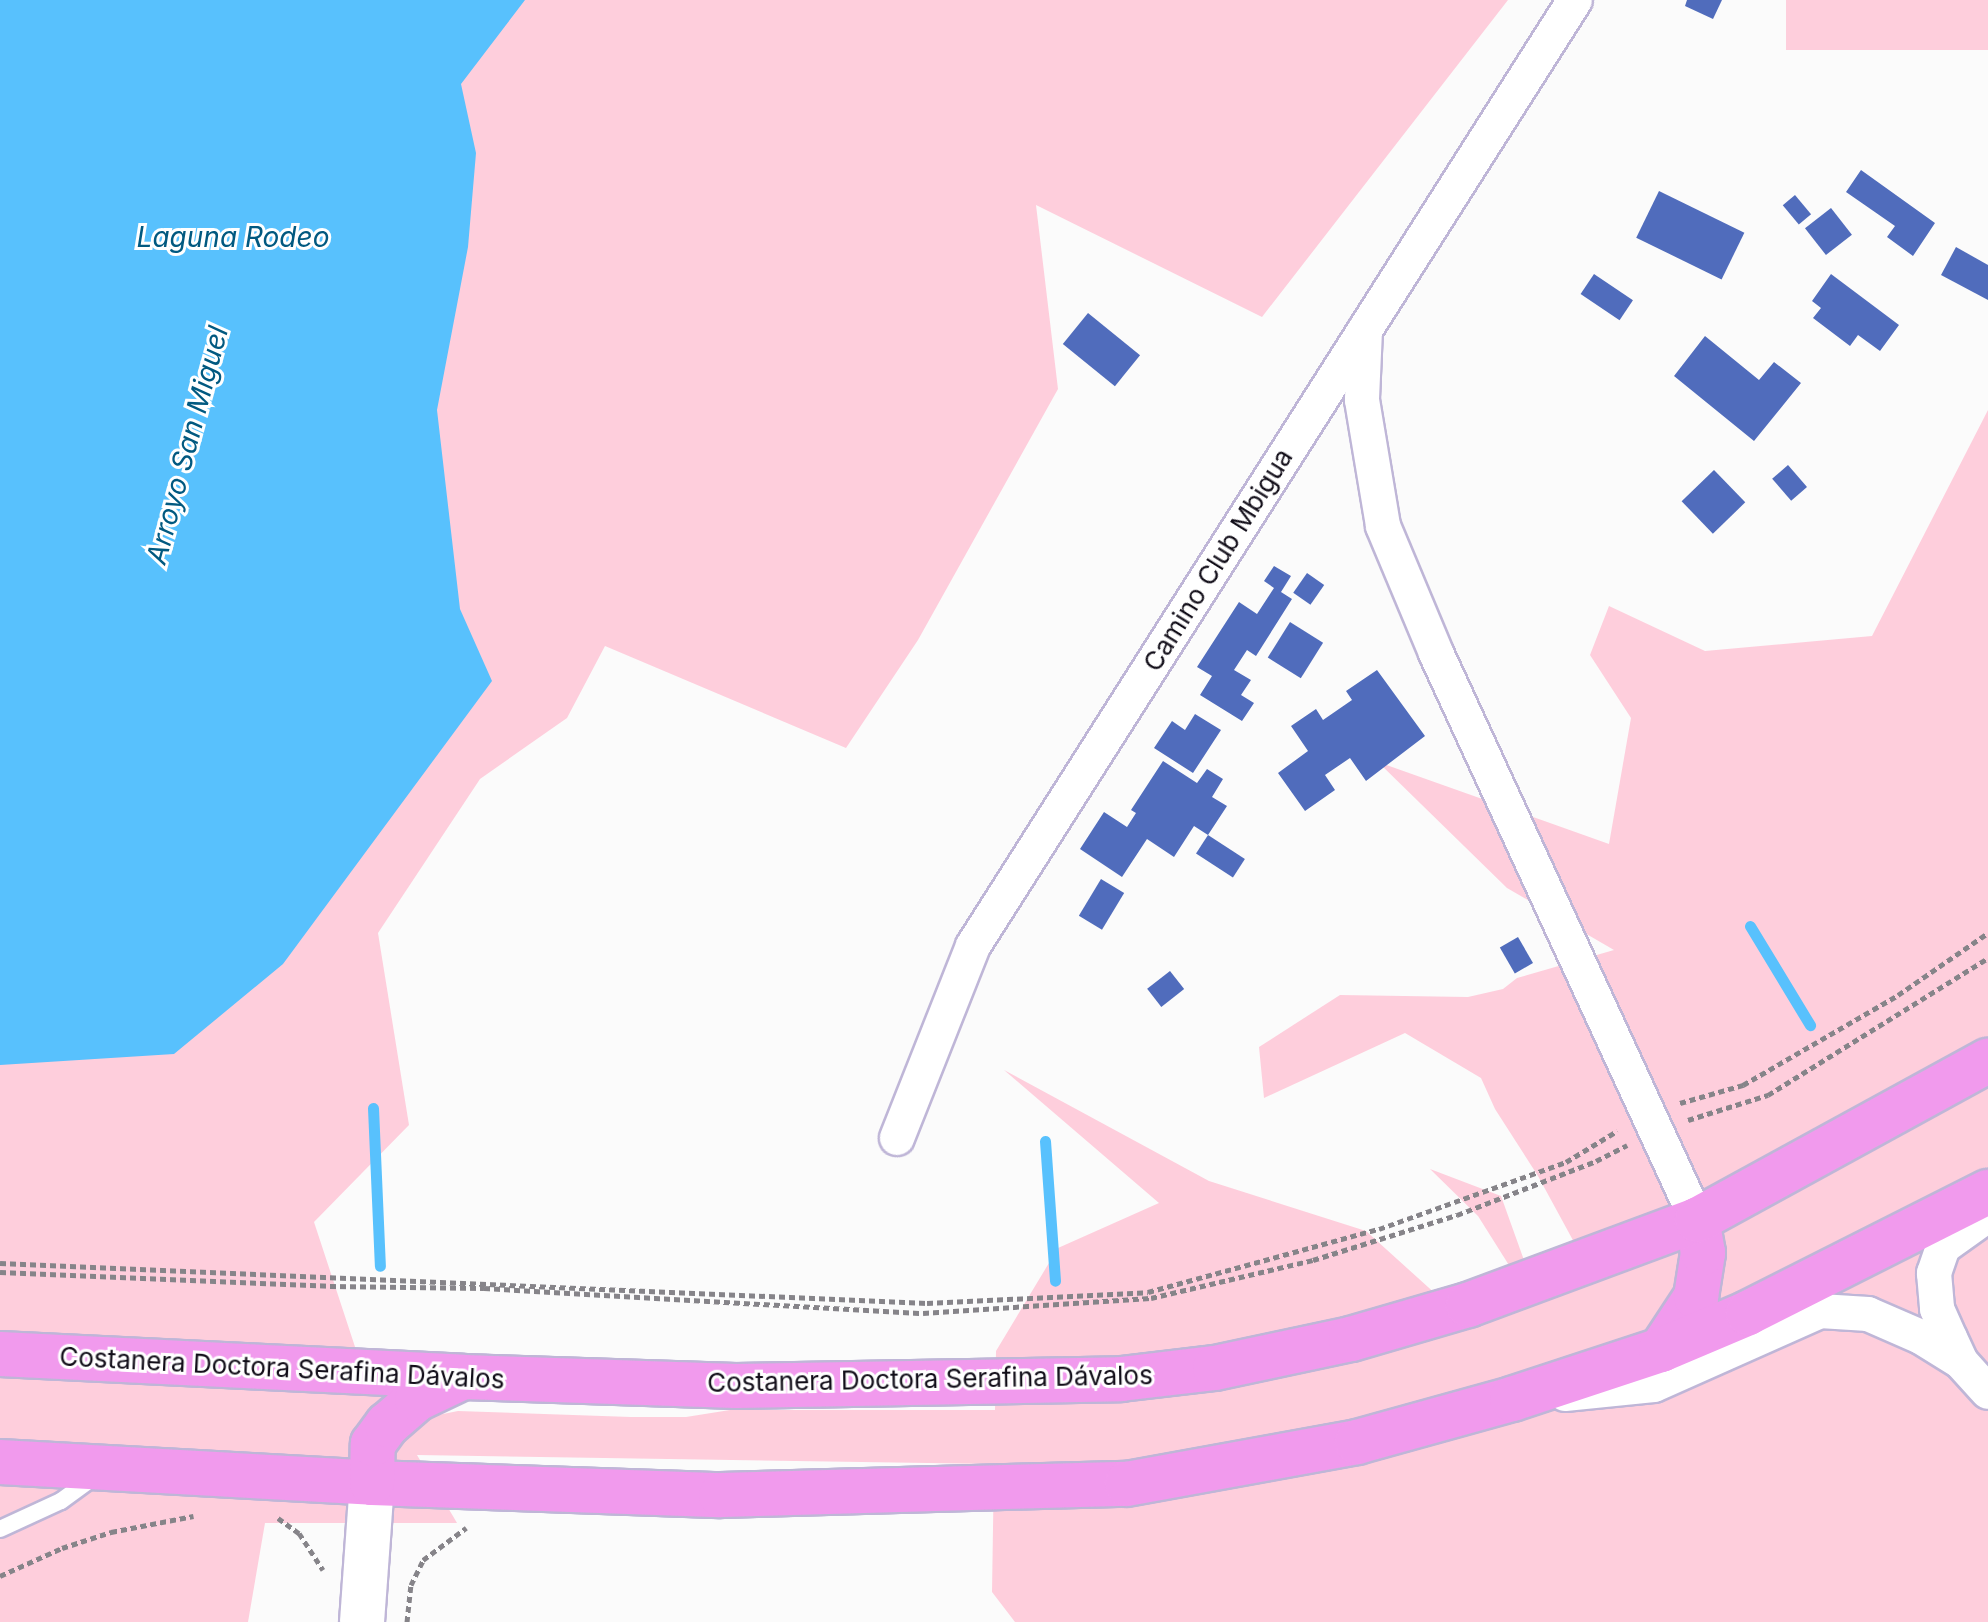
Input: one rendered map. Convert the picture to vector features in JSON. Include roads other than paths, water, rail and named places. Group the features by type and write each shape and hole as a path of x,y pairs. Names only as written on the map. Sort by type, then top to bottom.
{"highway":[{"name":"Costanera Doctora Serafina Dávalos","path":"0,1354 463,1377 736,1386 1121,1379 1215,1368 1351,1339 1468,1305 1697,1220 1988,1061"},
{"path":"0,1462 372,1483 721,1495 1127,1484 1357,1442 1512,1399 1661,1350 1748,1313 1988,1192"},
{"path":"1661,1350 1696,1297 1703,1253 1697,1220"},
{"path":"372,1483 373,1444 387,1425 417,1399 463,1377"}],"main road":[{"path":"362,1622 372,1483"}],"street":[{"name":"Camino Club Mbigua","path":"897,1138 973,946 1575,0"},
{"path":"1366,327 1362,400 1383,526 1436,653 1697,1220"},
{"path":"1961,1362 1937,1309 1934,1273 1943,1247 1988,1215"},
{"path":"1512,1399 1654,1385 1820,1311 1868,1314 1921,1337 1961,1362 1988,1392"}],"lane":[{"path":"0,1529 61,1501 106,1468"}],"water":[{"name":"Laguna Rodeo","path":"0,0 525,0 461,84 476,153 468,247 437,410 460,609 492,681 283,964 174,1054 0,1065"}],"waterway":[{"path":"1750,926 1810,1025"},
{"path":"373,1108 380,1266"},
{"path":"1045,1141 1055,1281"}],"water label":[{"name":"Arroyo San Miguel","path":"187,445"}]}
